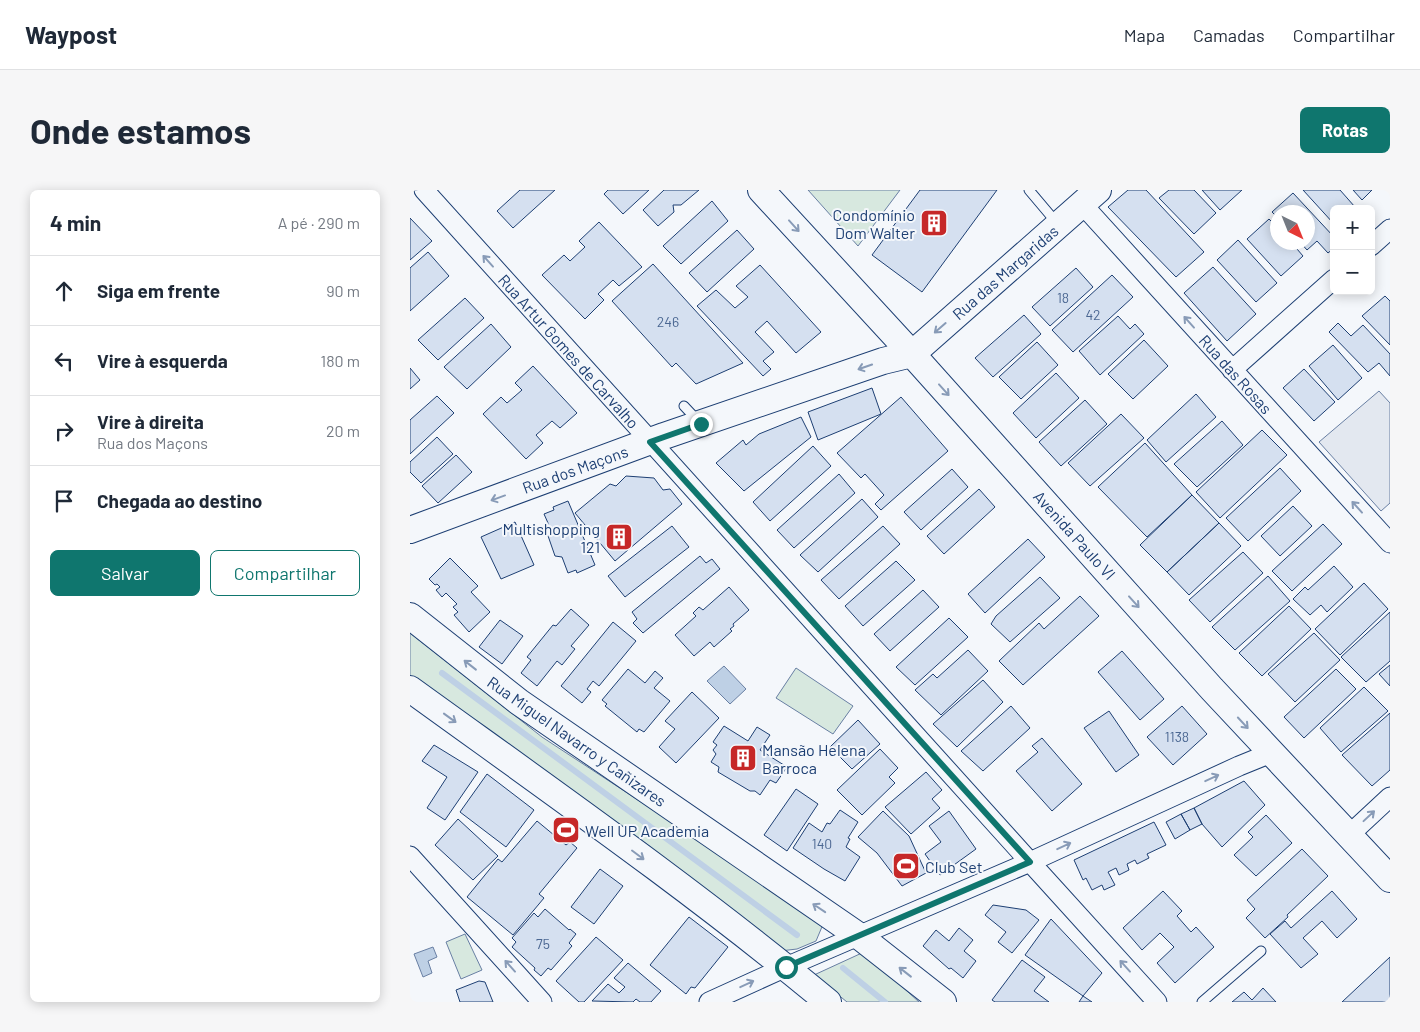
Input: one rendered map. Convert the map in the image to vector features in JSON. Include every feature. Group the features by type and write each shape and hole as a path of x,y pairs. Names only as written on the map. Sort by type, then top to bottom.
{"street":[{"name":"Rua Artur Gomes de Carvalho","path":"424,190 570,346 650,442 1158,1002"},
{"name":"Avenida Paulo VI","path":"761,190 912,354 1271,753 1390,879"},
{"name":"Rua das Margaridas","path":"912,354 1090,197"},
{"name":"Rua das Rosas","path":"1090,197 1232,370 1389,540"},
{"path":"1375,242 1390,229"},
{"path":"1232,370 1330,283"},
{"name":"Rua dos Maçons","path":"414,523 650,442 692,415 883,360 912,354"},
{"name":"Rua Miguel Navarro y Cañizares","path":"410,616 518,702 859,936 943,1002"},
{"path":"410,689 596,823 786,967 828,1002"},
{"path":"709,1002 1030,862 1271,753"},
{"path":"1348,836 1390,797"},
{"path":"410,856 542,1002"}],"lane":[{"path":"1029,190 1058,225"},
{"path":"1202,1002 1261,952"}],"shaded area":[{"path":"808,190 900,190 858,246"},
{"path":"1379,391 1390,403 1390,503 1381,511 1319,442"},
{"path":"410,633 542,737 824,922 816,941 797,949 780,951 410,681"},
{"path":"796,668 853,706 833,734 776,698"},
{"path":"465,934 482,970 461,979 446,942"},
{"path":"864,952 919,1002 847,1002 814,975"}],"water":[{"path":"724,666 746,689 730,704 707,681"},
{"path":"433,947 437,957 428,961 432,973 423,977 414,954"}],"building":[{"path":"520,190 555,190 513,228 497,211"},
{"path":"608,190 649,190 623,214 604,194"},
{"path":"664,190 699,190 681,205 673,205 674,212 658,226 643,210"},
{"name":"Condomínio Dom Walter","path":"920,190 997,190 922,292 872,255"},
{"path":"1128,190 1146,190 1204,252 1176,277 1108,207"},
{"path":"1169,190 1194,190 1216,213 1194,234 1159,198"},
{"path":"1202,190 1242,190 1220,210"},
{"path":"1303,190 1340,190 1353,205 1330,205 1330,220"},
{"path":"1353,190 1372,190 1362,200"},
{"path":"1293,193 1304,205 1280,205"},
{"path":"712,201 728,221 681,264 663,246"},
{"path":"1315,217 1330,233 1330,251 1328,253 1317,241 1315,243"},
{"path":"410,218 432,241 410,260"},
{"path":"1269,219 1270,250 1298,250 1303,256 1281,276 1247,239"},
{"path":"599,222 642,267 619,286 613,280 598,294 604,300 585,319 542,275 564,255 570,261 585,247 579,241"},
{"path":"737,230 754,249 707,292 689,273"},
{"path":"1238,240 1277,283 1256,302 1217,260"},
{"path":"428,252 449,276 410,311 410,268"},
{"path":"653,264 743,363 696,384 676,363 672,367 612,301"},
{"path":"760,265 821,332 796,353 767,321 755,332 774,352 763,361 771,369 763,376 697,306 716,290 735,308 748,297 736,286"},
{"path":"1213,267 1256,314 1227,341 1184,293"},
{"path":"1076,268 1093,287 1050,326 1032,307"},
{"path":"1112,275 1133,297 1073,352 1052,330"},
{"path":"1385,296 1390,301 1390,345 1362,316"},
{"path":"465,298 484,318 438,360 418,340"},
{"path":"1024,315 1041,334 993,377 975,358"},
{"path":"1118,316 1130,329 1135,324 1144,334 1100,375 1079,351"},
{"path":"1338,323 1351,336 1363,325 1390,354 1390,376 1379,363 1368,372 1329,332"},
{"path":"491,324 511,347 467,389 444,367"},
{"path":"1144,340 1168,366 1133,399 1108,374"},
{"path":"1037,342 1058,365 1021,399 999,377"},
{"path":"1333,345 1362,378 1338,400 1309,366"},
{"path":"533,366 577,413 560,428 552,421 536,435 543,443 526,459 483,414 501,397 507,403 522,390 515,383"},
{"path":"410,368 420,380 410,389"},
{"path":"1304,369 1335,402 1314,421 1283,388"},
{"path":"1056,373 1079,398 1036,438 1013,413"},
{"path":"872,388 881,414 818,440 808,412"},
{"path":"1196,394 1216,417 1166,462 1147,440"},
{"path":"437,396 454,413 410,454 410,420"},
{"path":"901,397 948,451 881,510 875,504 884,495 865,474 861,478 837,453"},
{"path":"1085,400 1107,424 1061,466 1039,442"},
{"path":"1121,414 1144,438 1090,486 1068,463"},
{"path":"801,417 811,437 744,491 716,463 743,440 746,445 759,434"},
{"path":"1222,421 1243,445 1197,487 1174,464"},
{"path":"1262,430 1287,455 1220,518 1196,492"},
{"path":"437,437 453,454 421,483 410,472 410,462"},
{"path":"1145,443 1192,495 1147,537 1098,487"},
{"path":"813,446 831,466 770,521 753,502"},
{"path":"456,455 472,472 438,503 422,486"},
{"path":"1280,468 1301,491 1248,541 1226,518"},
{"path":"952,469 968,487 921,530 904,512"},
{"path":"839,474 855,493 794,548 777,530"},
{"name":"Multishopping 121","path":"626,476 654,478 663,490 670,489 682,504 615,561 575,513 610,484 616,486"},
{"path":"979,489 995,507 944,554 927,536"},
{"path":"1192,495 1219,523 1167,572 1140,545"},
{"path":"862,499 878,517 818,572 800,555"},
{"path":"568,501 595,565 577,573 576,570 568,573 562,557 555,556 546,530 548,523 544,514 554,510 553,507"},
{"path":"1293,506 1312,526 1280,556 1261,536"},
{"path":"515,522 534,565 501,579 481,537"},
{"path":"1219,523 1241,546 1189,595 1167,572"},
{"path":"1323,524 1342,544 1292,591 1272,571"},
{"path":"672,526 689,547 625,597 608,576"},
{"path":"883,526 900,544 839,599 821,580"},
{"path":"1028,539 1045,557 985,613 968,594"},
{"path":"1243,552 1263,573 1210,622 1189,600"},
{"path":"700,556 706,563 712,559 720,569 643,633 633,623 637,619 632,612"},
{"path":"450,558 478,586 471,592 490,612 469,632 454,615 458,612 453,607 457,604 446,593 442,597 436,590 440,587 429,579"},
{"path":"896,561 915,580 863,626 845,606"},
{"path":"1334,566 1353,587 1327,612 1321,605 1310,615 1293,599 1305,587 1308,590"},
{"path":"1268,576 1290,601 1235,650 1212,627"},
{"path":"1040,577 1060,598 1010,642 991,624 996,616"},
{"path":"1364,583 1388,609 1340,655 1315,629"},
{"path":"729,587 749,610 733,624 734,626 730,629 732,631 714,647 710,642 694,656 675,635 696,616 693,613 699,607 703,610"},
{"path":"923,590 939,607 890,651 874,634"},
{"path":"1080,596 1099,616 1023,685 999,661 1039,623 1044,629"},
{"path":"1289,606 1311,629 1262,676 1239,653"},
{"path":"571,609 589,625 571,646 575,649 562,665 557,661 537,686 521,673 531,660 527,657 553,625 556,626"},
{"path":"1390,612 1390,661 1366,682 1341,657"},
{"path":"949,618 968,637 915,685 896,667"},
{"path":"500,620 523,636 502,664 479,647"},
{"path":"613,622 636,641 599,686 593,681 587,689 591,692 582,703 561,686"},
{"path":"1314,633 1340,660 1295,702 1268,674"},
{"path":"968,650 988,671 941,715 915,690 933,674 937,678"},
{"path":"1122,651 1164,699 1140,720 1098,672"},
{"path":"1390,665 1390,686 1379,674"},
{"path":"628,669 645,683 655,671 663,678 654,688 670,701 644,732 639,729 637,732 605,706 607,704 602,700"},
{"path":"1336,669 1356,689 1304,738 1284,717"},
{"path":"983,680 1003,702 957,747 933,724"},
{"path":"1364,687 1388,711 1341,752 1320,728"},
{"path":"692,692 719,718 676,763 659,747 675,729 665,721"},
{"path":"1011,706 1030,728 983,771 961,751"},
{"path":"1182,706 1207,734 1173,765 1147,737"},
{"path":"1109,711 1139,755 1116,772 1084,728"},
{"path":"1390,713 1390,770 1372,786 1342,755"},
{"path":"858,720 880,744 852,769 830,747"},
{"name":"Mansão Helena Barroca","path":"724,726 748,741 757,727 770,735 760,750 787,767 776,783 770,780 760,795 718,772 719,767 711,762 716,754 713,750 717,745 713,742"},
{"path":"1042,738 1082,784 1052,811 1016,771 1038,752 1032,746"},
{"path":"434,745 478,772 445,820 427,808 447,777 422,761"},
{"path":"880,749 898,768 889,777 895,783 862,815 837,790"},
{"path":"926,772 942,790 932,799 940,808 911,834 885,807"},
{"path":"487,774 534,810 506,847 460,812"},
{"path":"1244,781 1265,805 1222,847 1202,824 1194,808"},
{"path":"796,789 818,804 787,851 764,835"},
{"path":"1194,808 1202,824 1190,830 1181,814"},
{"path":"840,810 858,822 848,838 850,839 846,847 860,857 845,881 793,848 809,823 822,832 827,823 830,824"},
{"path":"883,811 909,836 926,873 902,886 877,853 858,837"},
{"path":"949,811 976,849 940,875 925,854 941,842 929,826"},
{"path":"1181,814 1190,830 1175,839 1166,822"},
{"path":"1266,815 1292,843 1256,876 1234,855 1253,837 1248,832"},
{"path":"458,819 498,856 473,880 435,845"},
{"path":"537,821 566,845 570,842 577,848 539,894 544,898 513,935 467,897 498,859 502,862"},
{"path":"1154,822 1166,845 1147,854 1149,858 1137,864 1135,860 1127,864 1129,870 1119,875 1116,868 1108,872 1115,885 1104,890 1102,885 1092,890 1086,878 1083,880 1074,860"},
{"path":"1302,849 1328,876 1265,938 1246,918 1255,909 1247,900"},
{"path":"600,869 623,886 594,924 571,907"},
{"path":"1163,891 1182,911 1177,916 1191,932 1196,927 1214,947 1175,983 1157,963 1174,947 1160,933 1142,950 1123,928"},
{"path":"1332,891 1357,919 1337,938 1322,921 1303,938 1318,954 1301,968 1270,934 1285,921 1291,928"},
{"path":"993,905 1026,910 1039,920 1012,953 998,942 1006,932 985,915"},
{"path":"545,909 576,934 569,943 572,946 551,970 548,968 541,976 512,947 516,942 512,938 534,913 538,917"},
{"path":"689,917 728,947 695,988 691,987 686,994 650,965"},
{"path":"1051,919 1102,973 1083,996 1025,955"},
{"path":"959,928 973,940 964,951 976,961 963,978 951,968 949,969 923,946 936,930 949,941"},
{"path":"596,937 623,960 584,1002 579,1002 556,981"},
{"path":"1390,957 1390,999 1387,1002 1342,1002"},
{"path":"1022,960 1045,977 1034,991 1049,1002 995,1002 992,1000"},
{"path":"628,963 661,991 651,1002 640,1002 636,999 633,1002 592,1001 608,984 619,993 625,987 614,978"},
{"path":"479,981 485,982 493,1002 460,1002 456,990"},
{"path":"1263,988 1276,1002 1232,1002 1244,992 1252,1000"},
{"path":"1083,996 1092,1002 1079,1002"}],"waterway":[{"path":"442,673 797,935"},
{"path":"843,968 885,1002"}],"place":[{"name":"Condomínio Dom Walter","path":"934,223"},
{"name":"Multishopping 121","path":"619,537"},
{"name":"Mansão Helena Barroca","path":"743,758"},
{"name":"Well UP Academia","path":"566,830"},
{"name":"Club Set","path":"906,866"}],"route":[{"path":"701,424 650,442 1030,862 786,967"}]}
